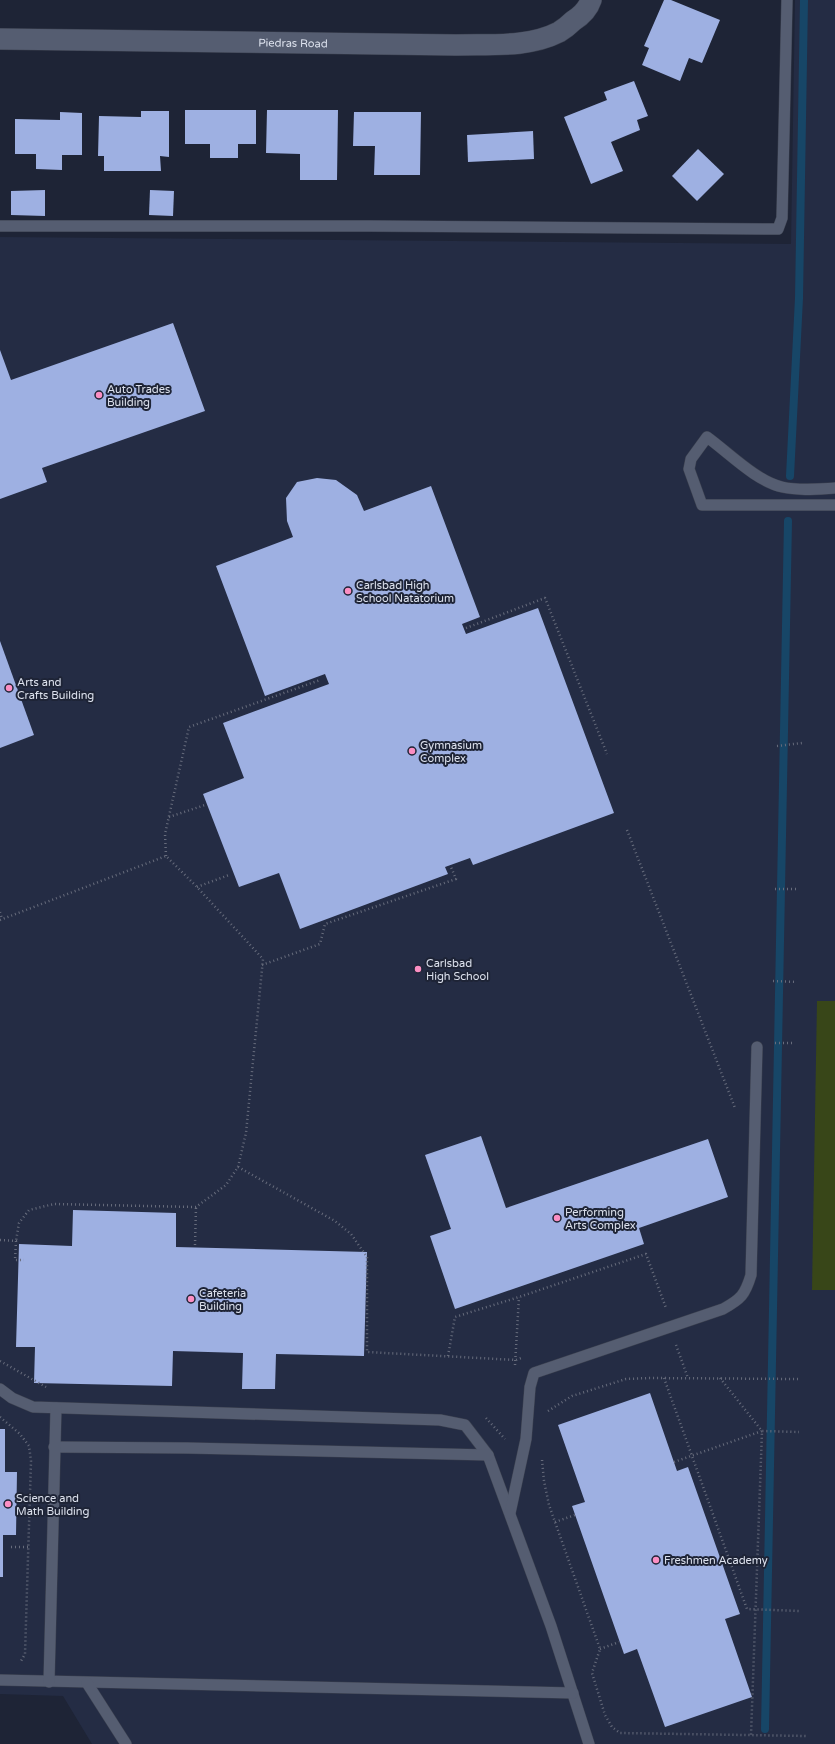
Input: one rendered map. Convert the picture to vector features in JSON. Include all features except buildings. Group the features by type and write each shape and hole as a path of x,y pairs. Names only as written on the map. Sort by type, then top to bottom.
{"street":[{"name":"Piedras Road","path":"0,39 456,45 514,43 543,39 560,32 585,8"}],"lane":[{"path":"0,226 370,226 778,229 782,218 787,0"},
{"path":"835,488 783,487 771,483 752,471 708,437 691,459 689,469 702,506 835,505"},
{"path":"510,1514 526,1439 530,1387 534,1374 723,1309 738,1300 746,1290 751,1275 757,1046"},
{"path":"0,1389 12,1398 33,1407 440,1420 464,1425 488,1455 551,1626 589,1744"},
{"path":"49,1682 56,1408"},
{"path":"54,1447 194,1448 488,1455"},
{"path":"0,1680 573,1693"},
{"path":"87,1683 126,1744"}],"path":[{"path":"466,628 545,598 607,754"},
{"path":"24,1260 15,1260 16,1241 19,1223 29,1210 54,1204 196,1207 226,1185 238,1167 246,1133 263,959 197,887 166,856 164,834 189,727 320,680"},
{"path":"777,746 802,743"},
{"path":"169,817 205,805"},
{"path":"627,830 737,1112"},
{"path":"0,912 1,920 166,856"},
{"path":"262,965 320,944 325,924 456,879 451,867"},
{"path":"197,887 229,875"},
{"path":"775,889 798,889"},
{"path":"773,981 797,982"},
{"path":"769,1043 793,1043"},
{"path":"238,1167 335,1221 351,1234 367,1257 367,1352 516,1360 523,1358"},
{"path":"195,1245 196,1207"},
{"path":"0,1240 16,1241"},
{"path":"448,1356 455,1316 519,1297 646,1254 667,1312"},
{"path":"519,1297 514,1384 530,1387 543,1394 543,1414 572,1396 626,1380 664,1378 798,1379"},
{"path":"669,1327 688,1378"},
{"path":"0,1360 49,1389"},
{"path":"664,1378 747,1609 800,1611"},
{"path":"719,1378 762,1431 751,1735"},
{"path":"483,1415 492,1423 506,1440"},
{"path":"0,1417 20,1434 29,1446 31,1461 25,1654 21,1662 15,1666"},
{"path":"674,1462 762,1431 799,1432"},
{"path":"542,1454 544,1481 555,1522 600,1649 592,1673 605,1715 612,1727 620,1733 806,1736"},
{"path":"555,1522 575,1515"},
{"path":"11,1547 28,1547"},
{"path":"600,1649 619,1642"}],"shaded area":[{"name":"Carlsbad High School","path":"795,0 835,0 835,1744 92,1744 63,1696 0,1694 0,237 791,244"}],"green space":[{"path":"817,1001 835,1001 835,1290 812,1290"}],"waterway":[{"path":"790,476 799,298 804,0"},
{"path":"765,1729 788,521"}],"place":[{"name":"Auto Trades Building","path":"99,395"},
{"name":"Carlsbad High School Natatorium","path":"348,591"},
{"name":"Arts and Crafts Building","path":"9,688"},
{"name":"Gymnasium Complex","path":"412,751"},
{"name":"Carlsbad High School","path":"418,969"},
{"name":"Performing Arts Complex","path":"557,1218"},
{"name":"Cafeteria Building","path":"191,1299"},
{"name":"Science and Math Building","path":"8,1504"},
{"name":"Freshmen Academy","path":"656,1560"}]}
